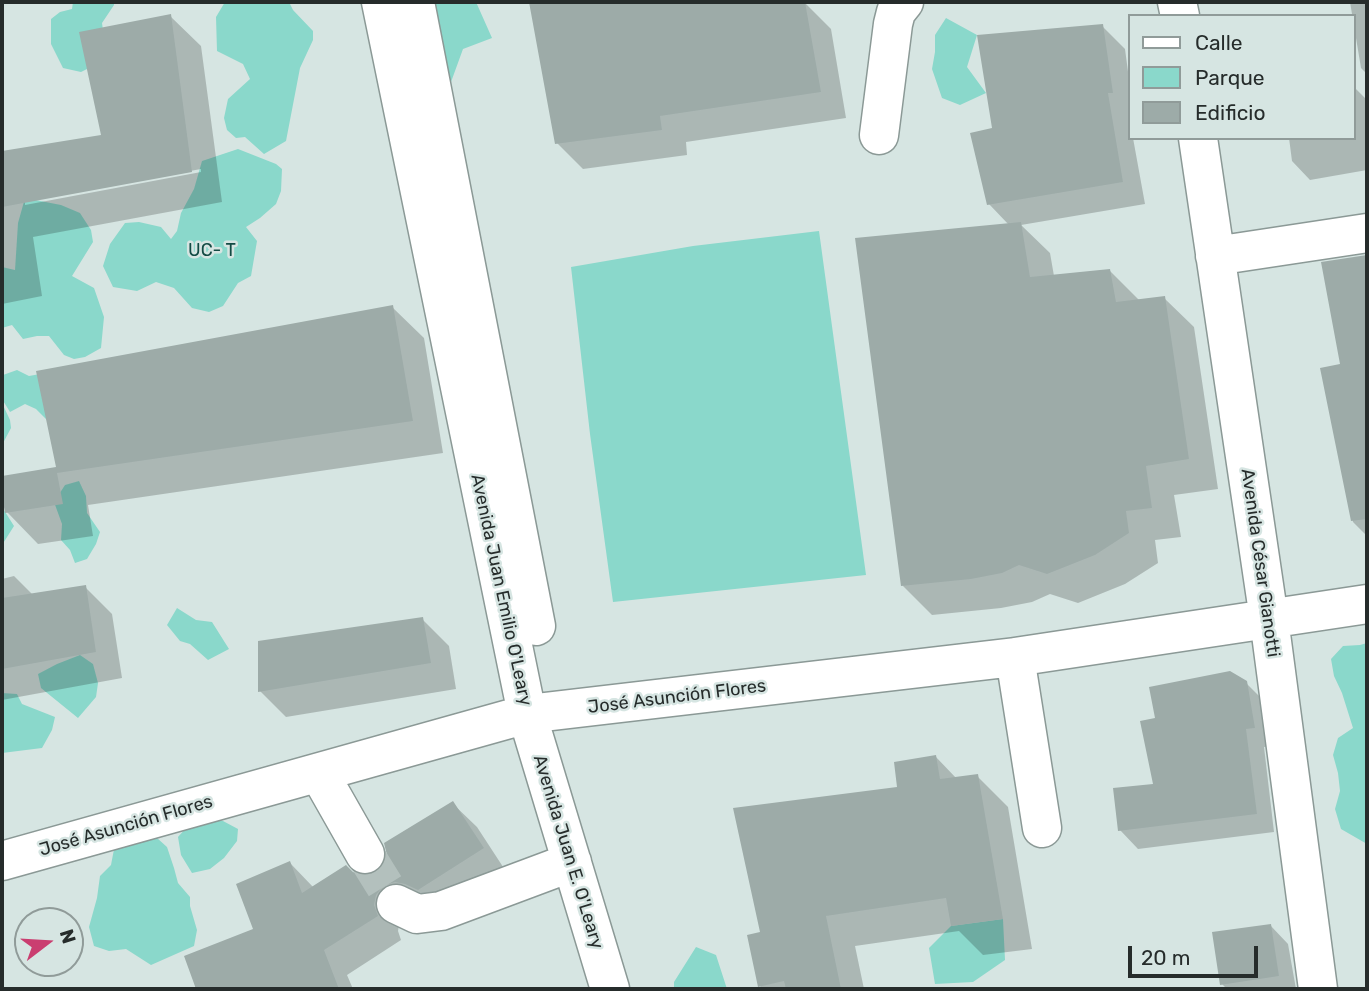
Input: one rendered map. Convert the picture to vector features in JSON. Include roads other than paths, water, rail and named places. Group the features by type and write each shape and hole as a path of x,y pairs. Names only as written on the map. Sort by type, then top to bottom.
{"street":[{"name":"Avenida Juan Emilio O'Leary","path":"381,2 527,714"},
{"name":"Avenida Juan Emilio O'Leary","path":"415,2 538,637 527,714"},
{"path":"879,135 892,24 896,12 904,2"},
{"name":"Avenida César Gianotti","path":"1198,140 1269,619 1318,989"},
{"path":"1215,256 1367,233"},
{"name":"José Asunción Flores","path":"2,861 527,714 1015,657 1367,604"},
{"path":"1015,657 1042,828"},
{"name":"Avenida Juan E. O'Leary","path":"527,714 610,989"},
{"path":"319,773 365,854"},
{"path":"396,904 417,914 441,911 572,862"}],"tunnel":[{"path":"365,854 396,904"}],"park label":[{"name":"UC- T","path":"212,251"}]}
